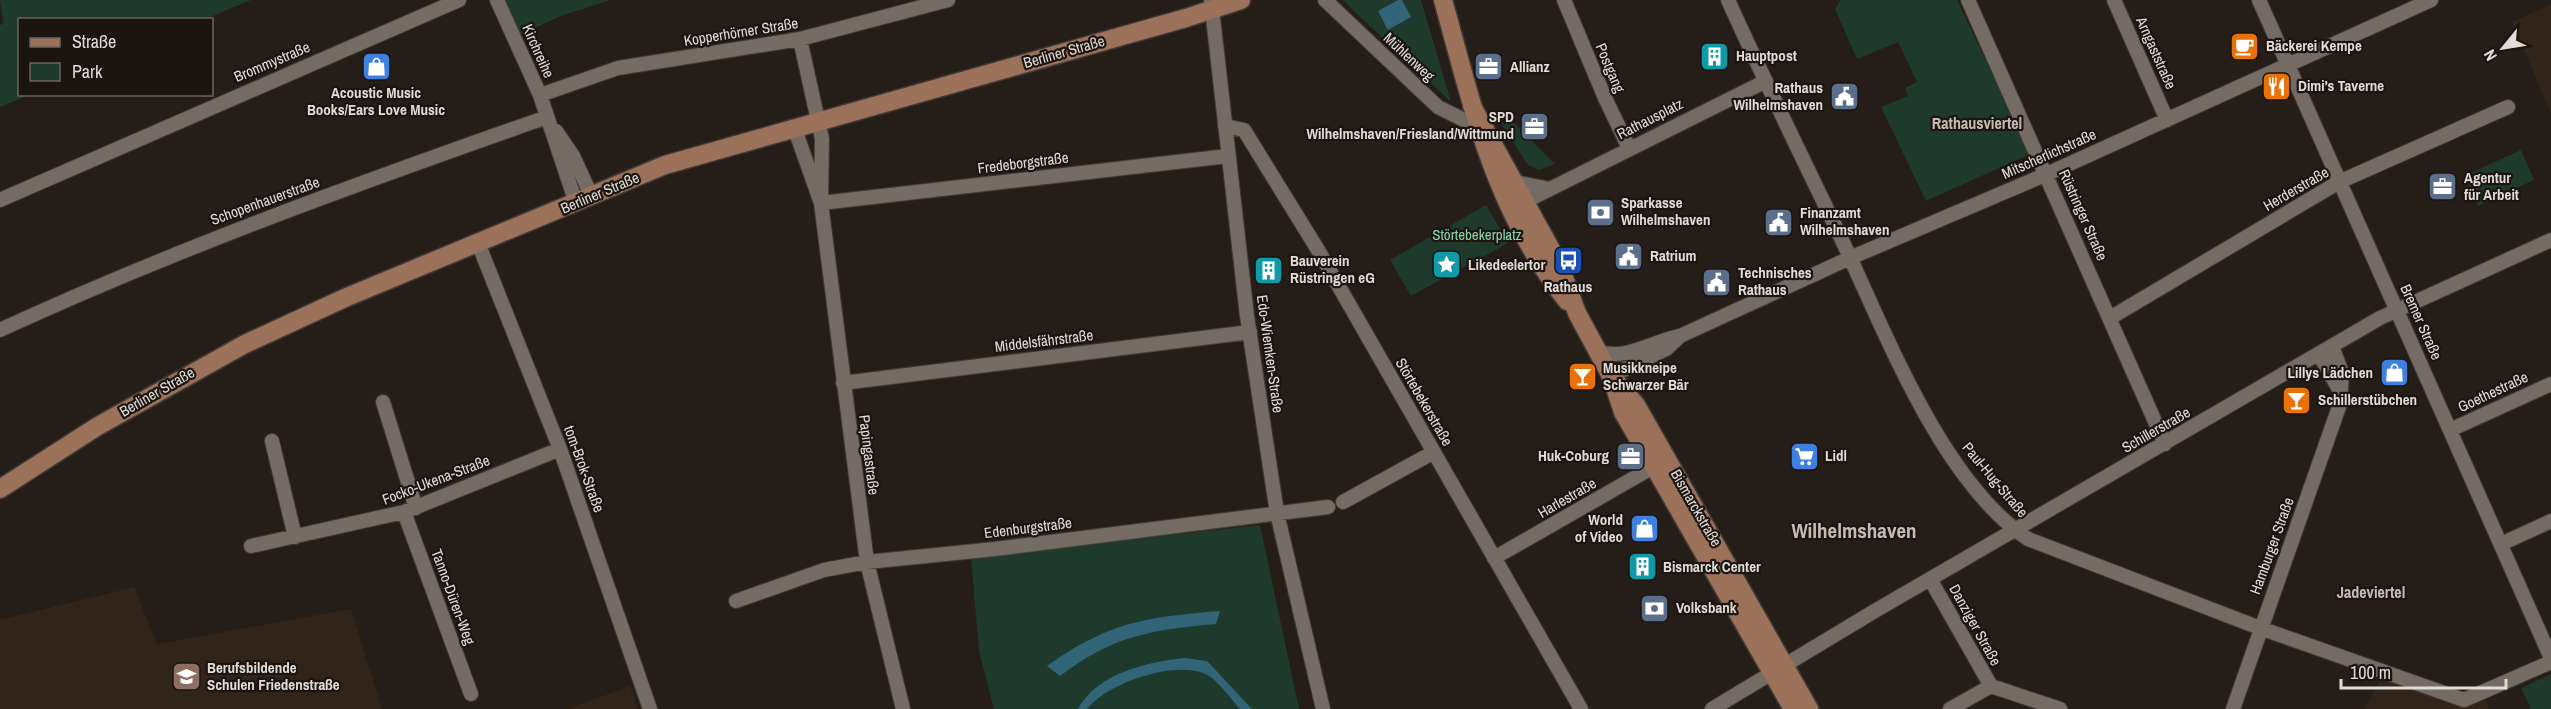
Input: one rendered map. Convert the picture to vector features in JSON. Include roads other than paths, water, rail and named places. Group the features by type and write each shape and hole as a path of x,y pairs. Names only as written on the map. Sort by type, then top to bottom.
{"main road":[{"name":"Berliner Straße","path":"0,489 98,426 245,344 347,297 665,165 1211,5 1241,0"},
{"name":"Bismarckstraße","path":"1443,0 1478,127 1507,185 1526,201 1559,264 1577,313 1611,376 1623,412 1779,670 1809,709"},
{"name":"Bismarckstraße","path":"1472,106 1507,185 1519,226 1543,270 1577,313"},
{"name":"Bismarckstraße","path":"1611,376 1636,405 1779,670 1793,709"}],"street":[{"name":"Brommystraße","path":"0,200 459,0"},
{"name":"Kirchreihe","path":"497,0 584,200"},
{"name":"Kopperhörner Straße","path":"540,95 618,68 800,39 948,0"},
{"name":"Mühlenweg","path":"1325,0 1438,107 1478,127"},
{"name":"Postgang","path":"1564,0 1605,98 1629,148"},
{"name":"Paul-Hug-Straße","path":"1728,0 1888,341 1932,426 1968,478 2014,530 2028,539 2260,628 2464,700 2551,660"},
{"name":"Rüstringer Straße","path":"1968,0 2165,444"},
{"name":"Arngaststraße","path":"2114,0 2167,120"},
{"name":"Bremer Straße","path":"2259,0 2551,660"},
{"name":"Mitscherlichstraße","path":"1597,351 1616,355 1662,339 1680,336 1850,258 2047,174 2431,0"},
{"name":"Edo-Wiemken-Straße","path":"1211,5 1250,332 1277,513 1323,709"},
{"name":"Papingastraße","path":"800,39 822,140 821,203 867,562 903,709"},
{"name":"Rathausplatz","path":"1526,201 1766,81"},
{"name":"Herderstraße","path":"2110,318 2339,182 2508,107"},
{"name":"Schopenhauerstraße","path":"0,330 95,286 205,242 547,117"},
{"name":"Störtebekerstraße","path":"1225,126 1244,130 1318,250 1581,709"},
{"name":"Papingastraße","path":"794,127 821,203"},
{"name":"Fredeborgstraße","path":"821,203 1228,156"},
{"path":"1507,185 1550,189"},
{"path":"1519,226 1521,207 1526,201"},
{"name":"Schillerstraße","path":"1712,709 1930,579 2397,309 2551,240"},
{"name":"tom-Brok-Straße","path":"478,243 560,449 650,709"},
{"name":"Middelsfährstraße","path":"843,383 1250,332"},
{"name":"Mitscherlichstraße","path":"1611,376 1666,349 1680,336"},
{"name":"Hamburger Straße","path":"2233,709 2340,404 2342,373 2332,346"},
{"path":"2319,354 2341,394"},
{"name":"Goethestraße","path":"2450,430 2551,384"},
{"name":"Tanno-Düren-Weg","path":"383,402 410,510 471,694"},
{"path":"272,441 295,537"},
{"name":"Focko-Ukena-Straße","path":"251,546 410,510 560,449"},
{"path":"1343,502 1434,452"},
{"name":"Harlestraße","path":"1494,558 1655,466"},
{"name":"Edenburgstraße","path":"736,601 824,570 867,562 1007,548 1328,507"},
{"path":"2500,544 2551,521"},
{"name":"Danziger Straße","path":"1930,579 1991,686 2060,709"},
{"path":"1950,709 1991,686"}],"water":[{"path":"1402,0 1411,17 1388,30 1378,11"},
{"path":"1220,611 1216,624 1152,632 1116,643 1098,651 1060,676 1047,666 1090,640 1129,624 1170,616"},
{"path":"1185,658 1207,661 1252,709 1240,709 1219,684 1203,673 1175,670 1158,672 1124,683 1096,699 1087,709 1078,709 1098,686 1110,678 1140,666"}],"place":[{"name":"Bäckerei Kempe","path":"2245,46"},
{"name":"Hauptpost","path":"1715,56"},
{"name":"Acoustic Music Books/Ears Love Music","path":"376,66"},
{"name":"Allianz","path":"1489,67"},
{"name":"Dimi's Taverne","path":"2277,86"},
{"name":"Rathaus Wilhelmshaven","path":"1844,97"},
{"name":"SPD Wilhelmshaven/Friesland/Wittmund","path":"1535,126"},
{"name":"Agentur für Arbeit","path":"2443,187"},
{"name":"Sparkasse Wilhelmshaven","path":"1600,212"},
{"name":"Finanzamt Wilhelmshaven","path":"1779,222"},
{"name":"Ratrium","path":"1629,256"},
{"name":"Rathaus","path":"1568,260"},
{"name":"Likedeelertor","path":"1447,265"},
{"name":"Bauverein Rüstringen eG","path":"1269,270"},
{"name":"Technisches Rathaus","path":"1717,282"},
{"name":"Lillys Lädchen","path":"2394,373"},
{"name":"Musikkneipe Schwarzer Bär","path":"1582,377"},
{"name":"Schillerstübchen","path":"2297,400"},
{"name":"Huk-Coburg","path":"1630,456"},
{"name":"Lidl","path":"1804,456"},
{"name":"World of Video","path":"1644,529"},
{"name":"Bismarck Center","path":"1642,567"},
{"name":"Volksbank","path":"1655,608"},
{"name":"Berufsbildende Schulen Friedenstraße","path":"186,677"}],"district":[{"name":"Rathausviertel","path":"1977,123"},
{"name":"Wilhelmshaven","path":"1854,531"},
{"name":"Jadeviertel","path":"2371,592"}],"park label":[{"name":"Störtebekerplatz","path":"1477,235"}]}
